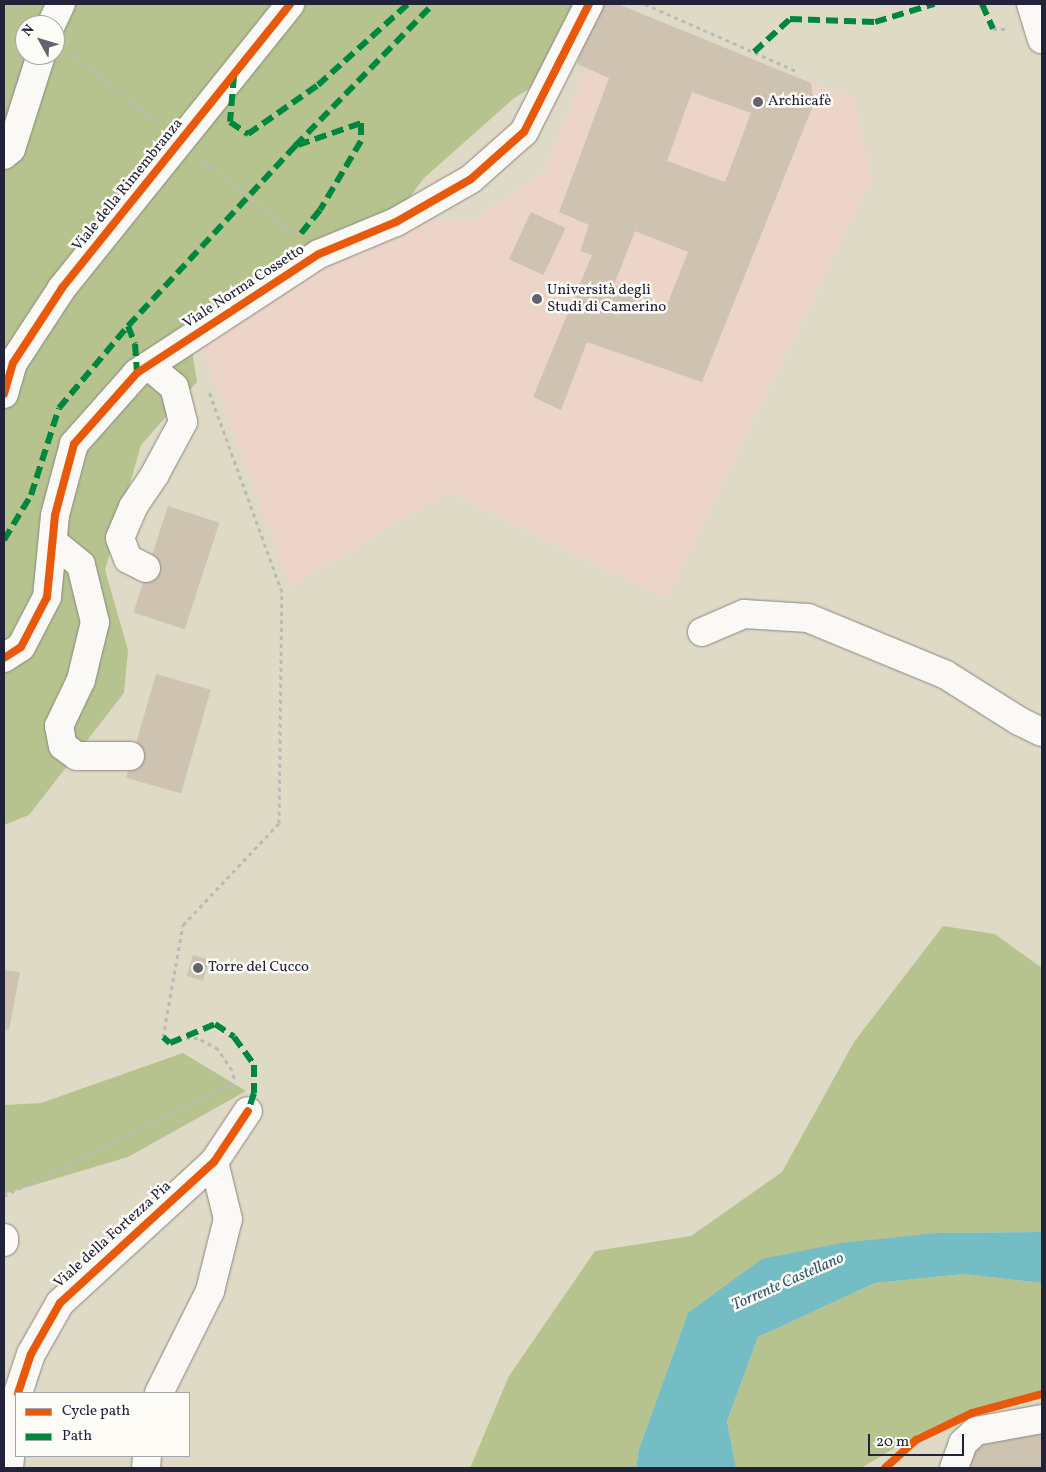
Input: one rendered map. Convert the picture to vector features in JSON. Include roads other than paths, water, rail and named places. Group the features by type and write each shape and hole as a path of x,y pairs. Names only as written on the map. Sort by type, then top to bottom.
{"street":[{"name":"Viale della Rimembranza","path":"4,394 13,363 62,288 290,4"},
{"name":"Viale Norma Cossetto","path":"4,658 22,646 48,597 55,515 74,444 137,373 319,254 396,222 471,179 524,132 589,4"},
{"path":"1031,4 1042,39"},
{"path":"4,155 12,149 43,65"},
{"path":"146,568 128,559 120,538 133,507 155,474 183,422 174,387 149,366"},
{"path":"53,542 80,565 95,622 81,680 59,726 63,746 77,756 130,756"},
{"path":"702,632 744,614 808,618 946,675 1019,721 1042,732"},
{"name":"Viale della Fortezza Pia","path":"18,1392 31,1354 60,1303 214,1162 248,1111"},
{"path":"160,1392 210,1291 228,1219 214,1162"},
{"path":"4,1381 15,1394"},
{"name":"Viale della Fortezza Pia","path":"9,1468 15,1414"},
{"path":"954,1468 963,1443 974,1422 1042,1419"}],"water":[{"name":"Torrente Castellano","path":"1042,1232 1042,1283 964,1274 875,1283 758,1337 727,1421 736,1468 636,1468 639,1449 688,1313 762,1259 841,1243 937,1233"}],"place":[{"name":"Archicafè","path":"758,102"},
{"name":"Università degli Studi di Camerino","path":"537,299"},
{"name":"Torre del Cucco","path":"198,968"}]}
